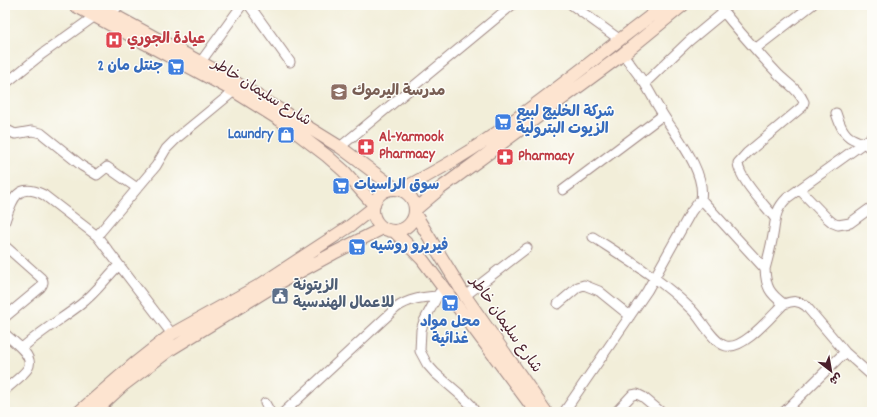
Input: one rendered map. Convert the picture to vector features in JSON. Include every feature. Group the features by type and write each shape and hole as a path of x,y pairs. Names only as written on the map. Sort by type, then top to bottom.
{"street":[{"name":"شارع سليمان خاطر","path":"74,5 110,13 197,66 234,92 280,120 344,171 374,207"},
{"path":"110,13 120,5"},
{"path":"197,66 242,5"},
{"path":"249,5 290,62"},
{"path":"340,146 512,5"},
{"path":"572,5 619,39"},
{"path":"389,230 378,224 375,218 374,207 376,200 384,191 399,190 438,170 510,124 665,5"},
{"path":"96,411 122,386 171,349 277,284 341,249 389,230 406,228 410,224 415,212 441,188 623,54 683,5"},
{"path":"756,50 812,5"},
{"path":"645,83 721,9 780,76 798,92 804,102 802,107 747,153 738,163 738,168 745,179 774,217"},
{"name":"شارع سليمان خاطر","path":"95,10 197,66 222,74 340,146 399,190"},
{"path":"5,84 95,10"},
{"path":"569,410 647,291 691,212 701,199 702,192 700,180 692,162 674,129 663,115 645,83 623,54"},
{"path":"97,236 156,166 166,149 177,138 234,92"},
{"path":"836,113 842,130 847,135 852,139 868,140"},
{"path":"563,190 663,115"},
{"path":"5,129 15,134 32,131 41,133 82,166 97,175 107,167 137,188"},
{"path":"868,140 872,150"},
{"path":"784,304 770,292 766,283 765,269 773,232 774,217 780,204 868,140"},
{"path":"799,189 826,218 838,225 850,223 872,207"},
{"path":"5,221 12,200 16,195 28,190 44,195 97,236 172,334"},
{"path":"399,190 408,194 413,200 415,212"},
{"path":"701,199 765,269"},
{"path":"79,412 134,364 172,334 260,285 350,226 374,207"},
{"name":"شارع سليمان خاطر","path":"415,212 465,296 546,412"},
{"name":"شارع سليمان خاطر","path":"389,230 422,259 440,291 536,412"},
{"path":"593,237 655,277 678,295 698,315 711,334 726,346 735,346 744,341 784,304 790,301 800,301 845,352 872,376"},
{"path":"5,246 43,280 43,284 40,288 5,317"},
{"path":"465,296 527,248"},
{"path":"22,348 33,338 84,302 120,265"},
{"path":"558,304 578,287 584,285 599,291 630,316"},
{"path":"284,412 401,304 440,291"},
{"path":"440,291 422,325 420,351 427,364 435,373 463,397 471,405 475,412"},
{"path":"5,334 22,348 29,358 30,363 28,369 5,390"},
{"path":"784,412 845,352"},
{"path":"616,412 632,395 637,394 643,397 660,412"},
{"path":"265,403 270,412"}],"place":[{"name":"عيادة الجوري","path":"114,40"},
{"name":"جنتل مان 2","path":"176,67"},
{"name":"مدرسة اليرموك","path":"339,92"},
{"name":"شركة الخليج لبيع الزيوت البترولية","path":"503,122"},
{"name":"Laundry","path":"286,135"},
{"name":"Al-Yarmook Pharmacy","path":"366,147"},
{"name":"Pharmacy","path":"505,157"},
{"name":"سوق الراسيات","path":"341,186"},
{"name":"فيريرو روشيه","path":"357,247"},
{"name":"الزيتونة للاعمال الهندسية","path":"280,296"},
{"name":"محل مواد غذائية","path":"450,303"}]}
